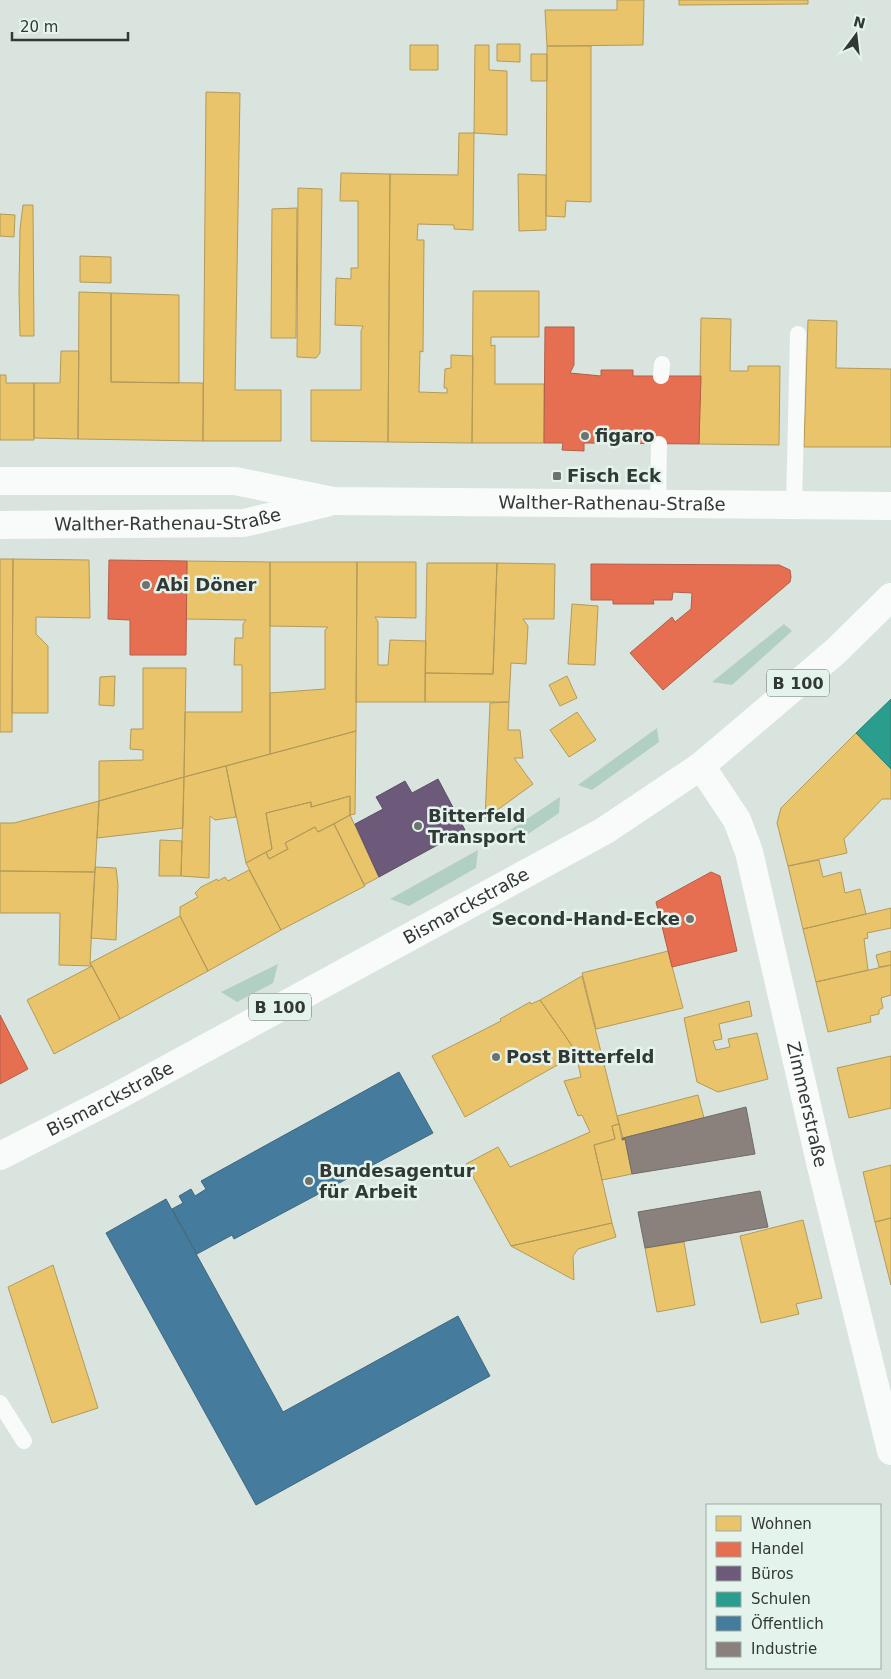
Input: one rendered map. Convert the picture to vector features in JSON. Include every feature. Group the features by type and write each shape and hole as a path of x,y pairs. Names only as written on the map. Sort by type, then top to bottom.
{"street":[{"name":"Walther-Rathenau-Straße","path":"0,481 234,481 333,501 891,506"},
{"name":"Walther-Rathenau-Straße","path":"0,525 244,523 333,501"},
{"name":"Bismarckstraße","path":"0,1156 112,1099 604,830 701,766 836,651 891,597"},
{"name":"Zimmerstraße","path":"701,766 737,820 749,852 820,1162 891,1451"}],"lane":[{"path":"794,506 798,334"},
{"path":"658,505 659,444"},
{"path":"0,1403 24,1441"}],"green space":[{"path":"784,624 792,631 732,685 712,682"},
{"path":"657,728 659,742 592,790 578,785"},
{"path":"560,797 559,813 515,843 498,838"},
{"path":"478,850 476,868 409,906 390,899"},
{"path":"278,964 273,983 237,1002 221,992"}],"building: Wohnen":[{"path":"617,0 644,0 643,45 547,46 545,10 617,10"},
{"path":"679,0 808,0 808,4 679,5"},
{"path":"497,44 520,44 520,62 497,61"},
{"path":"410,45 438,45 438,70 410,70"},
{"path":"475,45 489,45 489,70 507,71 507,135 474,133"},
{"path":"547,46 591,46 591,202 566,201 565,217 546,216"},
{"path":"531,54 547,54 547,81 531,81"},
{"path":"206,92 240,93 235,390 281,390 281,441 203,441"},
{"path":"459,133 474,133 473,230 454,229 454,225 418,224 417,240 424,240 423,352 420,351 419,392 447,393 447,388 444,388 445,369 451,368 451,355 473,356 472,443 388,442 390,174 458,175"},
{"path":"341,173 390,174 388,442 311,441 311,390 361,390 361,331 363,326 335,325 336,278 351,279 351,268 358,268 358,201 340,201"},
{"path":"518,174 546,175 546,230 519,231"},
{"path":"298,188 322,189 320,353 316,358 297,357"},
{"path":"23,205 33,205 34,336 20,336 20,229"},
{"path":"297,208 296,338 271,338 272,209"},
{"path":"0,214 15,215 14,237 0,236"},
{"path":"80,256 111,257 111,283 80,282"},
{"path":"473,291 539,291 539,337 491,337 491,346 495,345 495,384 544,384 544,443 472,443"},
{"path":"79,292 111,293 111,382 203,383 203,441 78,439"},
{"path":"111,293 179,295 179,383 111,382"},
{"path":"701,318 731,319 730,371 748,371 748,366 780,366 779,445 699,444"},
{"path":"808,320 837,321 836,368 891,369 891,447 804,447"},
{"path":"61,351 79,351 78,439 34,438 34,383 60,383"},
{"path":"0,375 6,375 6,383 34,383 34,440 0,440"},
{"path":"0,559 13,559 12,732 0,732"},
{"path":"13,559 89,560 90,618 36,617 36,634 48,646 48,713 12,713"},
{"path":"187,561 270,562 270,754 184,777 185,712 242,712 242,665 234,665 235,638 243,638 243,624 246,620 186,619"},
{"path":"270,562 357,562 356,731 270,754 270,693 325,689 325,630 328,627 270,626"},
{"path":"357,562 416,562 416,618 375,617 378,622 378,665 388,665 390,640 426,641 425,702 356,702"},
{"path":"427,563 497,563 493,674 425,673"},
{"path":"497,563 555,564 554,619 523,619 528,626 526,664 511,663 509,702 425,702 425,673 493,674"},
{"path":"572,604 598,606 595,665 568,664"},
{"path":"143,668 186,668 184,777 99,801 99,761 143,760 143,750 130,749 131,729 143,729"},
{"path":"115,676 114,706 99,705 100,677"},
{"path":"567,676 577,698 560,706 549,685"},
{"path":"509,702 508,730 520,730 523,758 514,758 533,784 485,819 490,703"},
{"path":"577,712 596,740 569,757 550,730"},
{"path":"356,731 355,814 350,815 350,796 311,807 311,802 266,813 272,849 246,863 226,766"},
{"path":"856,733 891,769 891,799 882,799 844,839 847,853 788,866 777,823 781,808"},
{"path":"226,766 236,817 215,820 210,816 209,878 181,876 184,777"},
{"path":"184,777 183,828 97,838 99,801"},
{"path":"350,796 350,815 318,832 315,827 285,843 288,849 269,859 266,852 272,849 266,813 311,802 311,807"},
{"path":"99,801 95,872 0,871 0,823 14,823"},
{"path":"350,815 379,877 364,885 334,824"},
{"path":"334,824 365,886 281,930 246,863 266,852 269,859 288,849 285,843 315,827 318,832"},
{"path":"160,840 182,841 181,876 159,876"},
{"path":"819,860 823,877 841,872 845,893 860,889 866,914 803,929 788,866"},
{"path":"95,867 116,868 118,885 116,940 91,938"},
{"path":"249,870 281,930 208,971 180,916 180,907 198,897 195,893 201,887 225,877 228,881"},
{"path":"0,871 95,872 90,963 92,966 59,965 60,913 0,913"},
{"path":"891,908 891,928 867,933 868,938 864,939 868,970 816,982 803,929"},
{"path":"180,916 208,971 120,1019 90,963"},
{"path":"668,951 683,1008 596,1029 582,973"},
{"path":"891,951 891,965 879,967 876,955"},
{"path":"891,965 891,995 881,998 883,1008 879,1010 879,1014 870,1016 871,1022 828,1032 816,982"},
{"path":"92,966 120,1019 54,1054 27,1000"},
{"path":"582,976 619,1124 612,1126 615,1139 594,1145 612,1223 511,1246 466,1164 498,1147 510,1167 590,1132 582,1115 578,1116 564,1081 581,1077 575,1050 540,1000"},
{"name":"Post Bitterfeld","path":"540,1000 575,1050 558,1058 561,1063 465,1117 432,1056 501,1021 500,1019 530,1002 531,1004"},
{"path":"749,1001 752,1016 719,1024 722,1039 713,1041 716,1050 730,1047 728,1039 757,1033 768,1079 718,1092 697,1082 684,1018"},
{"path":"891,1056 891,1108 849,1118 837,1068"},
{"path":"698,1095 704,1118 623,1138 617,1116"},
{"path":"619,1124 622,1140 625,1139 632,1174 602,1180 594,1145 615,1139 612,1126"},
{"path":"891,1165 891,1218 875,1222 863,1172"},
{"path":"891,1218 891,1285 875,1222"},
{"path":"803,1220 822,1298 796,1304 799,1314 761,1323 740,1236"},
{"path":"612,1223 616,1237 578,1249 573,1256 574,1280 511,1246"},
{"path":"684,1242 695,1305 657,1312 645,1248"},
{"path":"53,1265 98,1408 52,1423 8,1287"}],"building: Handel":[{"path":"545,327 574,327 574,365 570,373 601,376 601,370 633,370 633,376 701,376 699,444 584,443 584,451 562,450 563,443 544,443"},
{"path":"109,560 187,561 186,655 130,655 130,620 108,619"},
{"path":"591,564 779,565 790,570 791,577 790,582 663,690 630,653 672,617 675,622 691,609 692,593 673,592 672,600 653,600 654,604 613,604 613,600 591,600"},
{"path":"711,872 720,876 737,951 672,967 656,902"},
{"path":"0,1015 28,1069 0,1084"}],"building: Büros":[{"path":"438,779 465,830 379,877 355,824 383,809 376,797 405,781 412,793"}],"building: Schulen":[{"path":"891,699 891,769 856,733"}],"building: Öffentlich":[{"path":"399,1072 433,1133 234,1239 232,1235 197,1254 172,1209 183,1203 179,1196 191,1189 195,1196 206,1189 201,1181"},
{"path":"166,1199 283,1412 458,1316 490,1376 256,1505 106,1233"}],"building: Industrie":[{"path":"746,1107 755,1154 632,1174 625,1139 622,1140 623,1138"},
{"path":"760,1191 768,1227 645,1248 638,1212"}],"place":[{"name":"figaro","path":"585,436"},
{"name":"Fisch Eck","path":"557,476"},
{"name":"Abi Döner","path":"146,585"},
{"name":"Bitterfeld Transport","path":"418,826"},
{"name":"Second-Hand-Ecke","path":"690,919"},
{"name":"Post Bitterfeld","path":"496,1057"},
{"name":"Bundesagentur für Arbeit","path":"309,1181"}]}
